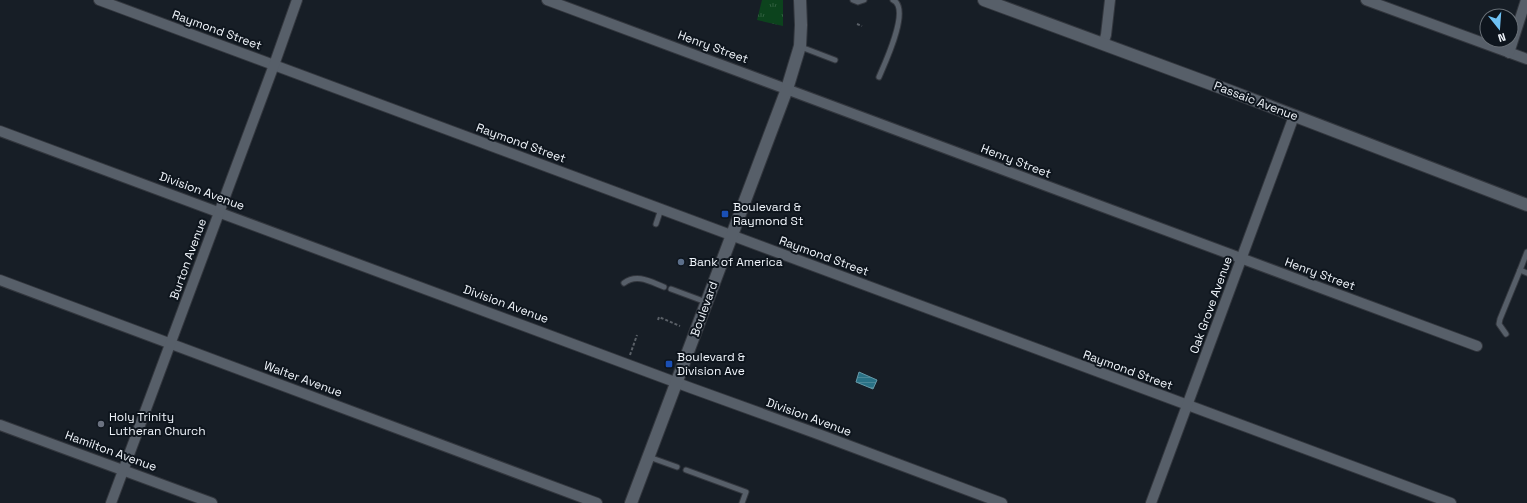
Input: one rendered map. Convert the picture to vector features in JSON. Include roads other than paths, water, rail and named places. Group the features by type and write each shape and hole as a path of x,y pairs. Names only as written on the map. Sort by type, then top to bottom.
{"street":[{"name":"Raymond Street","path":"99,0 1451,503"},
{"name":"Burton Avenue","path":"111,503 220,212 297,0"},
{"name":"Henry Street","path":"547,0 1477,346"},
{"name":"Boulevard","path":"631,503 787,89 800,46 800,0"},
{"name":"Passaic Avenue","path":"984,0 1527,205"},
{"path":"1103,44 1106,35 1110,0"},
{"path":"1366,0 1527,59"},
{"path":"1509,53 1526,0"},
{"name":"Oak Grove Avenue","path":"1151,503 1294,116"},
{"name":"Division Avenue","path":"0,131 1002,503"},
{"name":"Walter Avenue","path":"0,280 597,503"},
{"name":"Hamilton Avenue","path":"0,425 212,503"}],"lane":[{"path":"855,1 864,0"},
{"path":"879,77 898,25 899,7 897,2 893,0"},
{"path":"800,46 835,60"},
{"path":"656,224 661,209"},
{"path":"1506,334 1499,324 1500,319 1527,252"},
{"path":"1520,270 1527,273"},
{"path":"624,283 629,279 640,278 664,287"},
{"path":"671,289 706,302"},
{"path":"649,457 677,467"},
{"path":"686,470 746,492 742,503"}],"water":[{"path":"859,372 877,380 873,389 856,382"}],"place":[{"name":"Boulevard & Raymond St","path":"725,214"},
{"name":"Bank of America","path":"681,262"},
{"name":"Boulevard & Division Ave","path":"669,364"},
{"name":"Holy Trinity Lutheran Church","path":"101,424"}]}
